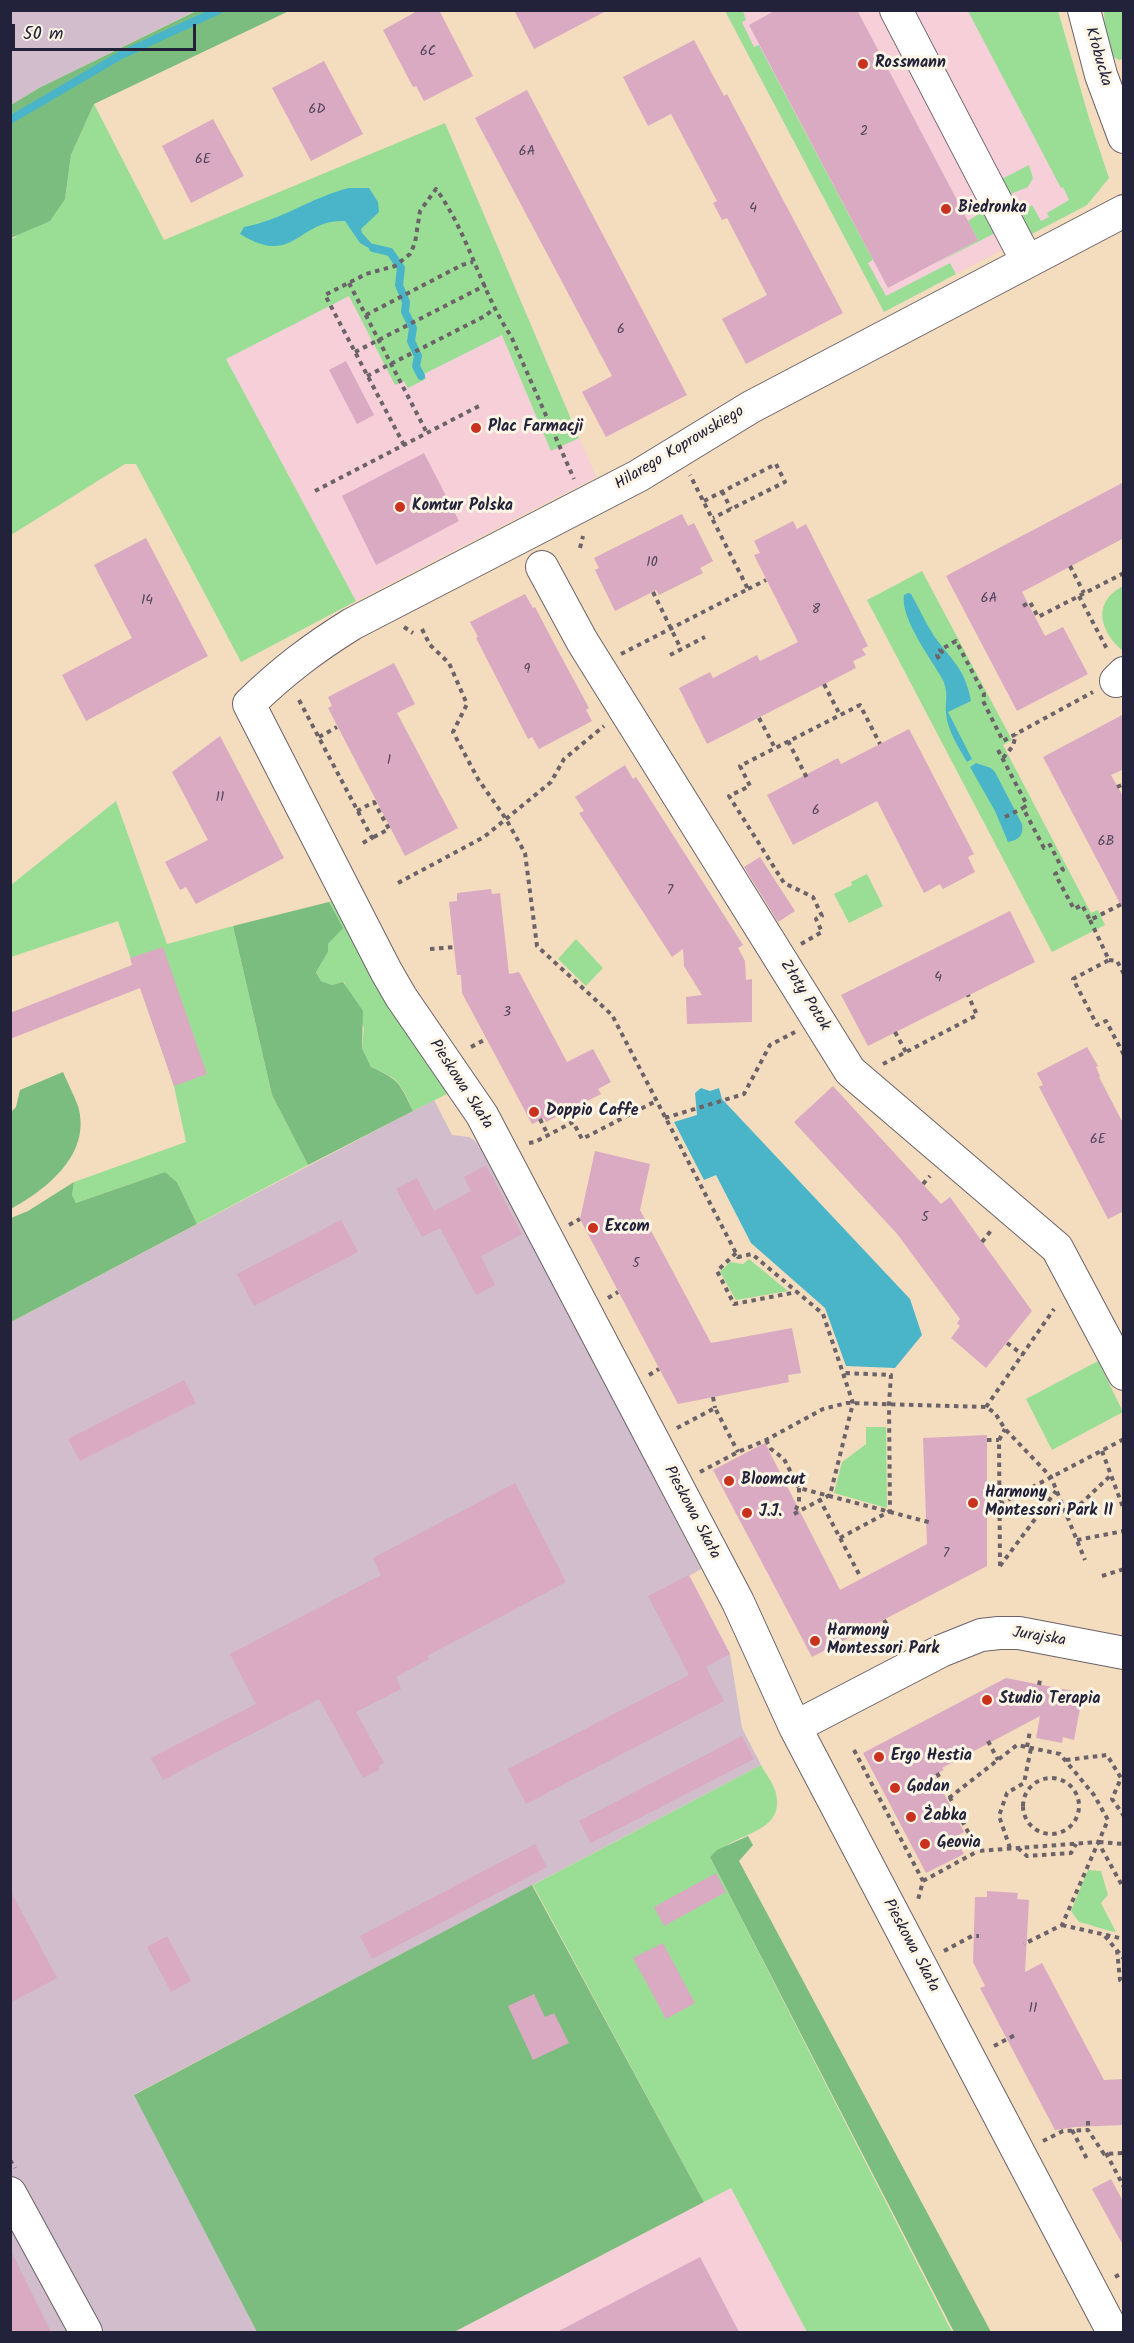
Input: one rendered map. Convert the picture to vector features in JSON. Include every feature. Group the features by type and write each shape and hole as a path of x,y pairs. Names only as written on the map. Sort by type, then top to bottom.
{"street":[{"path":"896,10 1027,261"},
{"name":"Kłobucka","path":"1084,10 1101,75 1124,137"},
{"name":"Hilarego Koprowskiego","path":"249,704 310,650 352,624 638,476 751,407 1124,211"},
{"name":"Złoty Potok","path":"543,567 582,640 850,1071 1057,1248 1124,1374"},
{"name":"Pieskowa Skała","path":"249,704 386,971 401,997 482,1114 738,1602 795,1727 1113,2332"},
{"name":"Jurajska","path":"795,1727 941,1651 981,1635 1019,1633 1124,1653"},
{"path":"10,2193 86,2332"}],"path":[{"path":"404,445 325,295 366,274 403,262 410,255 415,243 420,211 436,189 451,210 465,238 473,262 511,336 575,482"},
{"path":"366,315 462,265 473,262"},
{"path":"349,283 427,433"},
{"path":"355,352 486,285"},
{"path":"367,376 485,316 495,308"},
{"path":"315,491 479,406"},
{"path":"704,501 776,464 785,482 713,518"},
{"path":"693,479 748,589"},
{"path":"722,491 731,509"},
{"path":"1070,566 1084,593"},
{"path":"1023,606 1030,602 1038,617 1124,573"},
{"path":"626,651 766,580"},
{"path":"653,592 681,649"},
{"path":"939,659 937,655 942,652 940,650 956,641 984,694 983,701 1003,741 1120,676 1079,596"},
{"path":"422,628 430,645 449,663 467,704 453,732 478,778 506,819 525,853 537,946 612,1015 738,1257 752,1254 823,1314 846,1373 854,1403 830,1496"},
{"path":"670,655 705,637"},
{"path":"824,684 840,716"},
{"path":"299,700 372,838"},
{"path":"799,945 822,932 816,919 822,916 813,897 784,884 729,796 750,786 737,767 860,705 880,744"},
{"path":"759,718 774,748"},
{"path":"399,882 484,837 552,782 564,759 604,725"},
{"path":"319,737 337,727"},
{"path":"1003,758 1013,746 1016,734"},
{"path":"788,741 808,780"},
{"path":"998,750 1028,805 1005,817"},
{"path":"1118,787 1124,784"},
{"path":"357,811 374,802 389,829 359,845"},
{"path":"1023,808 1044,848 1050,845 1063,870 1055,874 1074,909 1082,905 1109,960"},
{"path":"1090,920 1124,903"},
{"path":"430,949 455,947"},
{"path":"1124,974 1117,961 1109,960 1073,979 1097,1025 1106,1021 1124,1055"},
{"path":"879,1065 977,1015 968,995"},
{"path":"667,1118 744,1094 770,1046 797,1031"},
{"path":"895,1032 906,1052"},
{"path":"471,1047 486,1039"},
{"path":"522,1143 535,1142 573,1122 582,1139 656,1101"},
{"path":"540,1119 548,1135"},
{"path":"736,1253 717,1271 734,1304 797,1292"},
{"path":"986,1407 1054,1309"},
{"path":"1007,1342 1023,1354"},
{"path":"846,1373 891,1375 889,1402 890,1511"},
{"path":"713,1397 715,1408 738,1452"},
{"path":"696,1474 823,1409 854,1403 889,1402 986,1407 995,1413 1005,1429 1051,1477 1085,1560"},
{"path":"673,1430 715,1408"},
{"path":"1005,1429 999,1440 1000,1566 1056,1491"},
{"path":"1000,1504 1124,1439"},
{"path":"766,1440 771,1449 784,1459 799,1488 799,1502 794,1514 830,1496"},
{"path":"987,1440 999,1440"},
{"path":"1102,1451 1124,1510"},
{"path":"1067,1517 1111,1475"},
{"path":"799,1488 932,1523"},
{"path":"820,1500 861,1578"},
{"path":"840,1538 890,1511"},
{"path":"1077,1540 1124,1531"},
{"path":"1102,1576 1124,1569"},
{"path":"884,1620 886,1625"},
{"path":"1010,1848 999,1816 1007,1794 1024,1783 1030,1731"},
{"path":"988,1741 998,1760"},
{"path":"950,1798 1017,1745 1060,1754 1094,1795 1108,1820 1062,1925"},
{"path":"854,1750 923,1881 917,1904"},
{"path":"1065,1760 1107,1755 1121,1778 1112,1799 1124,1816"},
{"path":"937,1773 978,1851"},
{"path":"1052,1777 1072,1786 1078,1795 1080,1806 1078,1817 1072,1826 1063,1832 1054,1834 1036,1830 1024,1816 1023,1798 1030,1787 1042,1779 1052,1777"},
{"path":"1072,1786 1081,1779"},
{"path":"1024,1783 1030,1787"},
{"path":"1054,1834 1055,1845"},
{"path":"923,1881 978,1851 1098,1842 1124,1844"},
{"path":"1098,1842 1124,1889"},
{"path":"1018,1848 1027,1856 1071,1853 1077,1844"},
{"path":"1024,1944 1062,1925 1124,1938"},
{"path":"1105,1935 1124,1959"},
{"path":"941,1952 972,1936 979,1936"},
{"path":"1117,1950 1120,1980 1124,1984"},
{"path":"991,2048 1015,2035"},
{"path":"1088,2121 1088,2130 1104,2154 1124,2153"},
{"path":"1072,2130 1087,2159"},
{"path":"1041,2143 1063,2131 1088,2130"},
{"path":"1106,2153 1124,2187"}],"shaded area":[{"path":"192,10 193,12 39,88 11,105 10,11"},
{"path":"725,11 995,11 1082,190 1074,212 884,312"},
{"path":"445,123 596,477 356,601 226,359"},
{"path":"434,1100 452,1135 469,1137 474,1140 487,1156 701,1569 689,1576 730,1654 742,1728 761,1765 135,2094 257,2332 11,2332 11,1322"},
{"path":"731,2188 807,2332 454,2332"}],"green space":[{"path":"196,11 289,11 94,104 71,155 65,199 50,221 11,238 11,105 39,88"},
{"path":"725,11 743,11 746,20 742,22 754,47 759,45 873,260 868,263 886,296 950,263 956,274 884,312"},
{"path":"968,11 1058,11 1109,178 1087,205 1030,235 1020,217 1022,212 1032,205 1041,221 1049,217 1047,213 1069,200"},
{"path":"1104,11 1123,11 1123,59 1119,60 1110,55"},
{"path":"94,104 164,240 445,123 579,438 551,451 502,335 424,374 426,379 408,388 404,381 395,385 349,296 226,359 356,601 241,662 136,464 125,464 11,535 11,238 65,199 71,155"},
{"path":"1029,165 1033,178 1028,187 1008,195 996,182"},
{"path":"985,201 995,233 933,265 978,240 968,221 977,215 975,211 970,213 968,210"},
{"path":"922,571 1012,740 1003,745 1091,913 1098,910 1105,925 1052,952 867,600"},
{"path":"1123,586 1123,651 1109,635 1102,617 1107,600"},
{"path":"116,801 167,944 233,926 272,1095 308,1165 197,1224 177,1182 165,1172 76,1203 72,1195 74,1182 186,1142 174,1086 118,921 11,957 11,885"},
{"path":"867,874 883,906 849,923 834,894"},
{"path":"333,901 451,1092 413,1111 398,1083 371,1067 362,1048 364,1028 344,982 332,985 321,981 316,971 328,952 328,944 342,928 329,902"},
{"path":"329,902 343,928 328,944 328,952 316,972 321,981 332,985 343,982 363,1011 362,1048 371,1067 398,1084 413,1111 308,1165 272,1095 233,926"},
{"path":"576,939 603,968 586,986 558,959"},
{"path":"63,1072 78,1106 81,1123 78,1140 63,1168 52,1180 11,1209 11,1112 16,1107 20,1090"},
{"path":"165,1172 177,1182 197,1224 11,1322 11,1218 28,1211 74,1182 72,1195 76,1203"},
{"path":"749,1259 788,1291 736,1300 720,1272 730,1262 743,1264"},
{"path":"1098,1361 1123,1412 1052,1450 1026,1399"},
{"path":"866,1427 886,1427 887,1508 834,1493 842,1462 866,1444"},
{"path":"761,1765 775,1790 776,1812 765,1826 729,1844 710,1857 952,2332 807,2332 731,2188 704,2202 533,1885"},
{"path":"748,1836 753,1845 739,1861 991,2332 954,2332 710,1857 717,1850"},
{"path":"1088,1870 1101,1871 1108,1895 1101,1903 1116,1932 1079,1922 1071,1911"},
{"path":"532,1885 704,2202 454,2332 257,2332 134,2095"}],"water":[{"path":"349,188 369,188 378,202 379,212 361,229 374,246 372,250 360,243 345,221 329,222 295,240 273,246 258,243 240,234 244,227 258,224"},
{"path":"911,594 934,636 965,680 971,701 948,712 972,759 967,762 949,726 943,680 911,626 907,615 904,595"},
{"path":"976,763 991,768 995,772 1022,824 1021,834 1015,840 1008,842 995,811 970,767"},
{"path":"701,1088 710,1091 719,1088 722,1099 910,1299 922,1335 895,1368 846,1366 825,1308 751,1243 716,1175 704,1180 674,1122 697,1115 695,1093"}],"building":[{"path":"419,10 439,10 473,76 424,101 416,86 413,87 383,30"},
{"path":"514,10 608,10 534,49"},
{"path":"776,10 857,10 978,240 888,288 749,25"},
{"path":"694,40 724,96 727,94 843,313 746,364 722,319 767,295 727,218 722,220 713,203 717,201 671,114 648,126 623,77"},
{"path":"324,61 363,134 311,161 272,88"},
{"path":"527,90 687,395 606,437 582,392 612,376 475,118"},
{"path":"213,119 244,176 191,203 162,146"},
{"path":"346,361 374,415 357,424 329,370"},
{"name":"Komtur Polska","path":"424,453 459,521 376,565 342,496"},
{"path":"1124,482 1124,538 1022,592 1045,636 1063,627 1088,674 1017,711 946,576"},
{"path":"682,514 688,526 694,523 713,561 700,568 703,573 659,595 656,590 615,611 595,570 599,568 594,558"},
{"path":"793,521 797,529 806,524 868,646 862,649 866,655 853,661 856,668 707,744 679,688 710,672 713,678 757,655 760,661 798,642 754,555 760,553 754,541"},
{"path":"146,538 208,656 86,721 62,675 132,638 94,565"},
{"path":"525,594 533,608 535,607 589,708 586,710 592,721 539,749 532,737 528,739 470,622"},
{"path":"394,663 415,704 397,713 458,828 405,856 328,708 332,706 328,697"},
{"path":"1124,714 1124,769 1111,775 1124,798 1124,911 1043,757"},
{"path":"909,729 974,854 968,857 975,872 943,889 940,884 924,893 877,801 793,845 767,795 838,758 841,764"},
{"path":"220,736 284,858 196,904 186,887 180,890 165,862 208,840 172,772"},
{"path":"625,765 633,779 636,777 743,945 738,948 745,961 746,980 752,979 752,1022 687,1024 686,997 702,995 684,966 683,949 672,957 579,813 584,811 575,797"},
{"path":"760,857 795,911 778,922 744,867"},
{"path":"491,889 492,894 500,893 509,974 519,972 567,1062 593,1049 611,1082 598,1089 601,1094 546,1122 544,1118 532,1124 462,993 461,975 457,975 449,902 457,901 457,893"},
{"path":"1010,911 1035,962 868,1046 841,995"},
{"path":"163,947 207,1074 174,1086 140,988 10,1039 10,1013 132,965 130,958"},
{"path":"1087,1047 1098,1066 1096,1067 1099,1077 1124,1125 1124,1211 1108,1219 1039,1087 1043,1085 1037,1073"},
{"path":"833,1086 941,1204 950,1197 1032,1311 986,1368 951,1338 960,1326 957,1323 960,1319 898,1235 794,1122"},
{"path":"595,1151 650,1164 640,1210 711,1343 792,1328 801,1373 788,1375 789,1382 678,1404 580,1219"},
{"path":"486,1165 522,1234 481,1256 495,1285 476,1295 440,1228 422,1237 396,1189 417,1178 434,1211 471,1191 464,1177"},
{"path":"341,1220 358,1252 254,1306 237,1274"},
{"path":"184,1380 196,1403 80,1461 68,1439"},
{"path":"987,1435 987,1566 812,1657 713,1470 765,1443 840,1590 927,1544 923,1438"},
{"path":"515,1483 566,1582 427,1656 429,1659 396,1677 401,1689 356,1712 384,1763 378,1766 380,1769 363,1778 319,1699 163,1780 151,1758 256,1704 230,1654 381,1575 373,1558"},
{"path":"689,1575 730,1654 706,1667 724,1701 526,1804 508,1769 689,1675 648,1596"},
{"path":"1006,1678 1083,1693 1074,1740 1063,1737 1062,1743 1036,1738 1040,1716 942,1768 944,1770 934,1775 964,1832 955,1837 964,1854 926,1873 863,1753"},
{"path":"742,1736 754,1759 591,1843 579,1821"},
{"path":"535,1844 547,1867 372,1959 360,1936"},
{"path":"716,1873 726,1892 664,1926 654,1907"},
{"path":"10,1890 57,1978 10,2003"},
{"path":"987,1891 1018,1893 1017,1899 1029,1900 1025,1972 1042,1963 1104,2080 1124,2079 1124,2125 1055,2130 980,1988 985,1986 973,1962 975,1897 987,1897"},
{"path":"167,1936 191,1981 171,1992 147,1947"},
{"path":"663,1943 695,2003 666,2019 633,1958"},
{"path":"534,1994 545,2017 554,2013 569,2043 533,2060 508,2006"},
{"path":"1111,2179 1124,2203 1124,2247 1092,2189"},
{"path":"10,2249 51,2332 10,2332"},
{"path":"700,2257 739,2332 557,2332"}],"waterway":[{"path":"10,120 121,55 219,10"},
{"path":"373,248 390,252 401,268 399,285 406,302 405,312 413,328 411,341 418,356 416,366 421,376"}],"place":[{"name":"Rossmann","path":"863,64"},
{"name":"Biedronka","path":"946,209"},
{"name":"Plac Farmacji","path":"476,428"},
{"name":"Komtur Polska","path":"400,507"},
{"name":"Doppio Caffe","path":"534,1112"},
{"name":"Excom","path":"593,1228"},
{"name":"Bloomcut","path":"729,1481"},
{"name":"Harmony Montessori Park II","path":"973,1503"},
{"name":"J.J.","path":"747,1513"},
{"name":"Harmony Montessori Park","path":"815,1641"},
{"name":"Studio Terapia","path":"987,1700"},
{"name":"Ergo Hestia","path":"879,1757"},
{"name":"Godan","path":"895,1788"},
{"name":"Żabka","path":"911,1817"},
{"name":"Geovia","path":"925,1844"}]}
